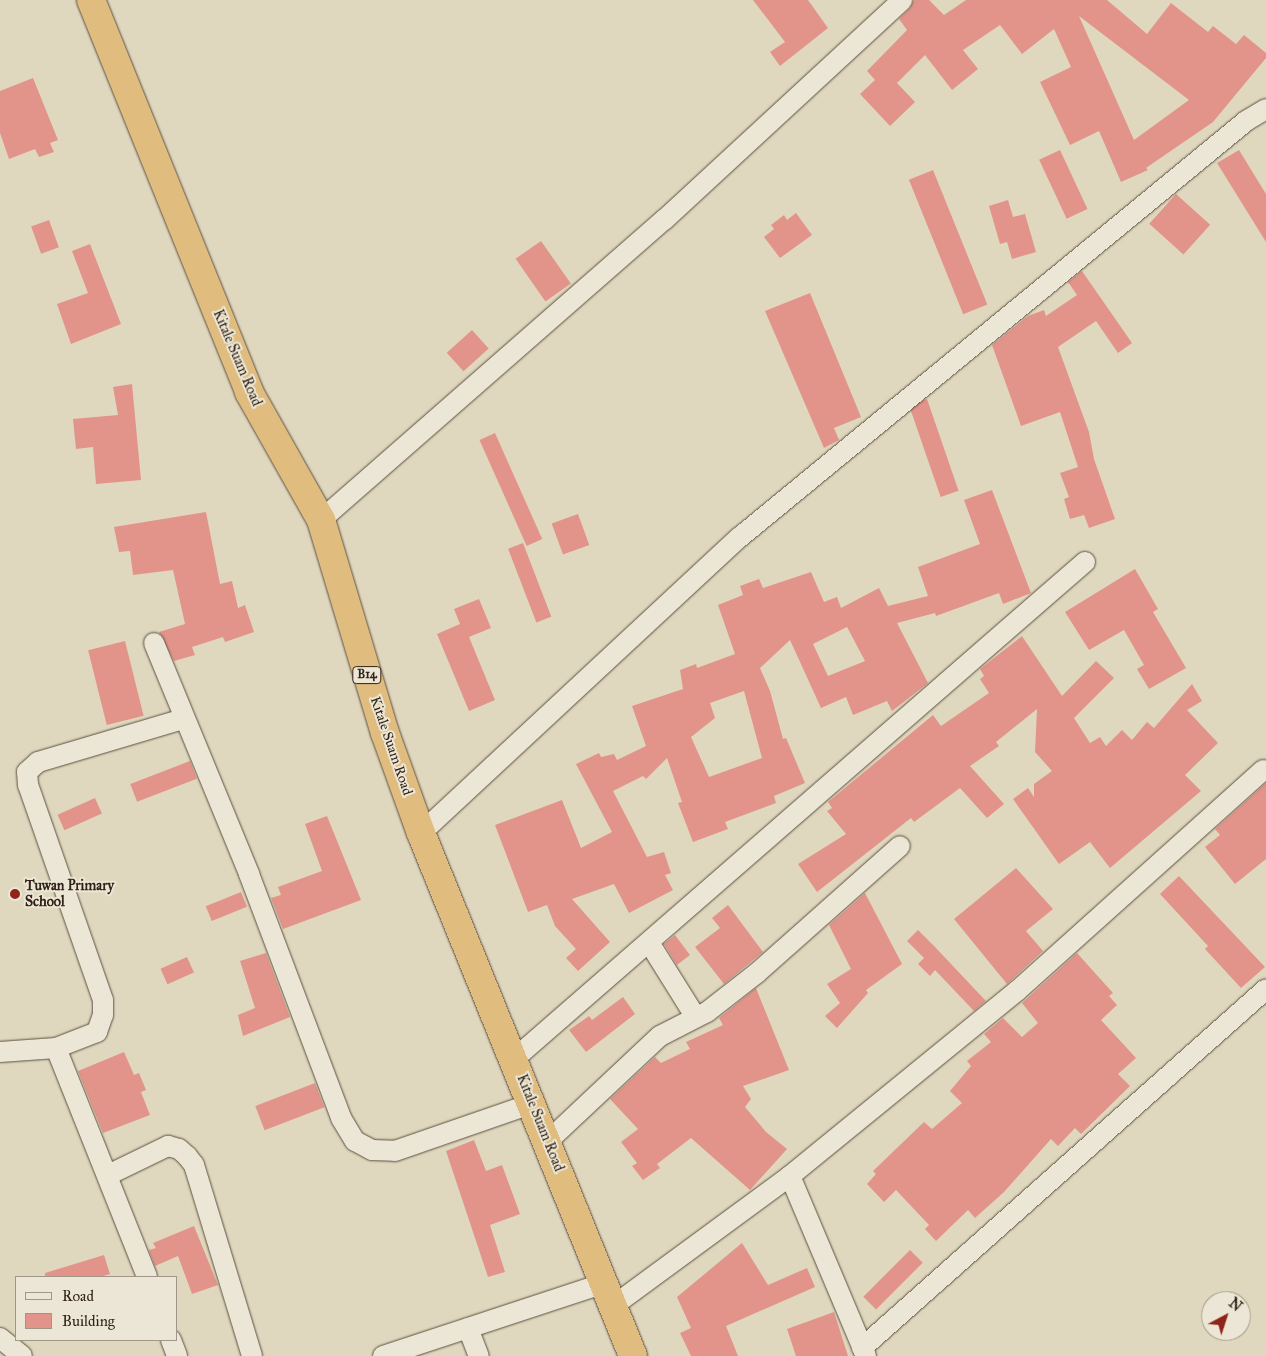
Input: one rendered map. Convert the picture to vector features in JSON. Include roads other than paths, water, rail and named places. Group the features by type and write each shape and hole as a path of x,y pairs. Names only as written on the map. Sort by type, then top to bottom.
{"highway":[{"name":"Kitale Suam Road","path":"91,0 249,392 321,520 385,733 421,833 480,984 514,1059 632,1356"}],"street":[{"path":"321,520 664,220 902,0"},
{"path":"421,833 740,537 1246,121 1266,109"},
{"path":"514,1059 650,944 1085,562"},
{"path":"154,643 183,719 249,874 340,1118 355,1141 372,1150 394,1151 531,1104"},
{"path":"0,1052 56,1048 97,1032 103,1014 102,1000 28,785 27,772 38,762 183,719"},
{"path":"383,1356 468,1328 608,1296 790,1176 1017,991 1263,770"},
{"path":"547,1142 660,1036 695,1016 707,1012 757,973 900,846"},
{"path":"650,944 695,1016"},
{"path":"790,1176 864,1352 1266,989"},
{"path":"56,1048 147,1276"},
{"path":"108,1175 168,1146 179,1149 187,1156 194,1165 252,1356"},
{"path":"468,1328 479,1356"},
{"path":"0,1338 22,1356"},
{"path":"170,1341 177,1356"}],"place":[{"name":"Tuwan Primary School","path":"15,894"}]}
